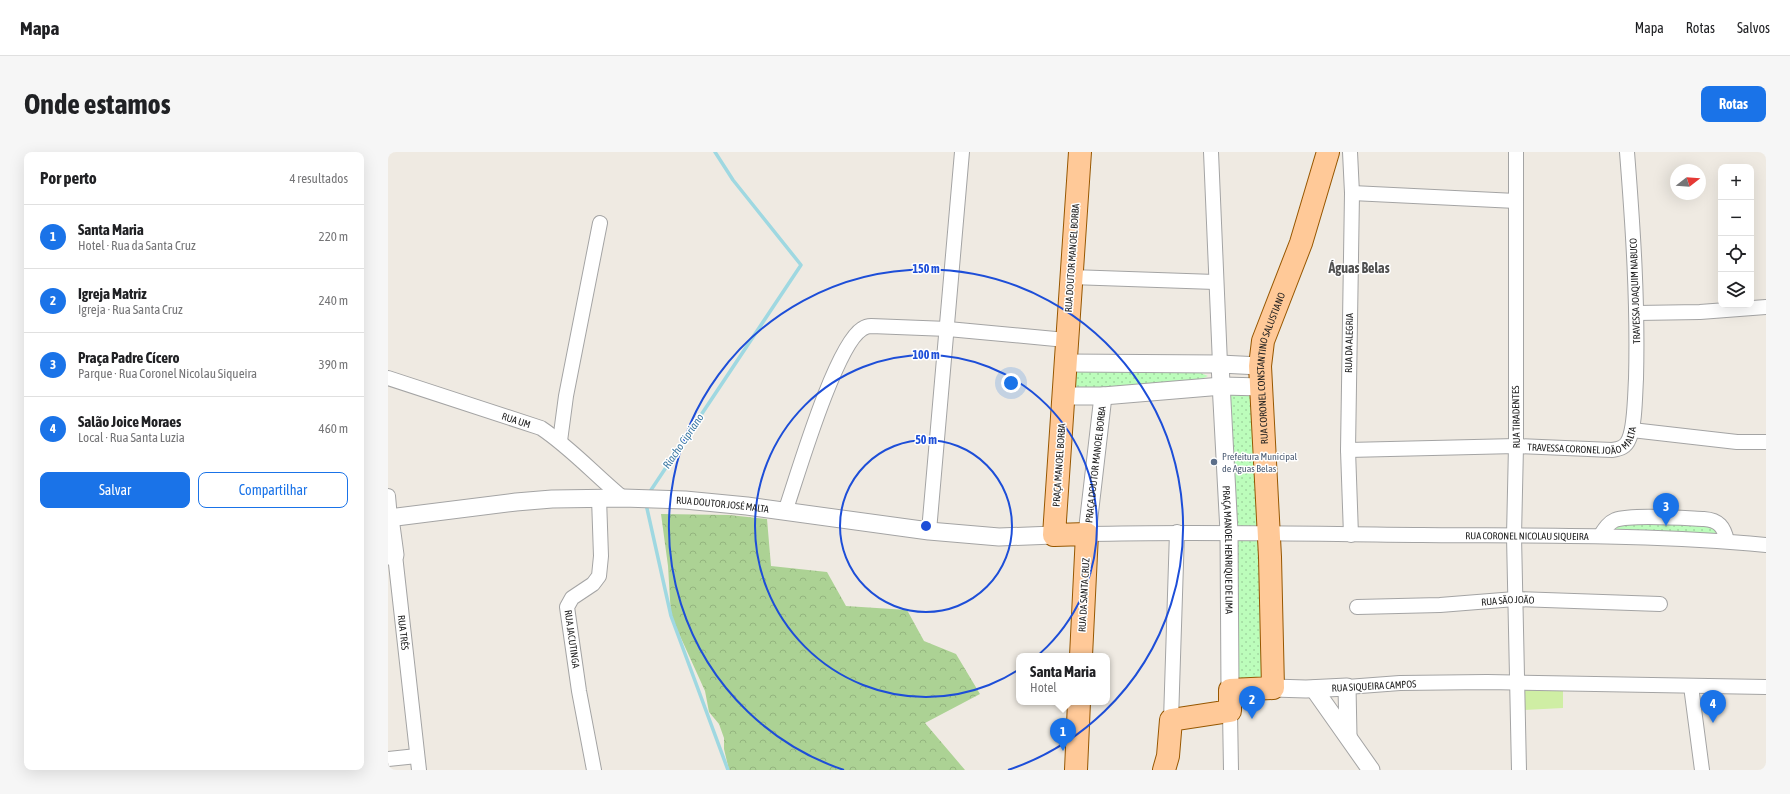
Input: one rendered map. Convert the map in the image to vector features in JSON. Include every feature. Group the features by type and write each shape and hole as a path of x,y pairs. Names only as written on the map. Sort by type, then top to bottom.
{"main road":[{"name":"RUA DOUTOR MANOEL BORBA","path":"1065,363 1080,152"},
{"name":"RUA CORONEL CONSTANTINO SALUSTIANO","path":"1273,688 1268,533 1260,366 1263,341 1301,243 1328,152"},
{"name":"PRAÇA MANOEL BORBA","path":"1054,535 1065,363"},
{"path":"1054,535 1087,534"},
{"name":"RUA DA SANTA CRUZ","path":"1081,653 1087,534"},
{"name":"RUA SIQUEIRA CAMPOS","path":"1172,720 1273,688"},
{"path":"1076,770 1079,705"},
{"path":"1164,770 1168,756 1172,720"}],"street":[{"path":"929,531 948,329 962,152"},
{"path":"1211,152 1215,282 1220,364"},
{"name":"RUA DA ALEGRIA","path":"1350,152 1352,193 1348,450 1350,535"},
{"name":"RUA TIRADENTES","path":"1516,152 1516,446 1514,536 1519,770"},
{"name":"TRAVESSA JOAQUIM NABUCO","path":"1627,152 1637,313 1635,390 1632,430"},
{"path":"1352,193 1516,201"},
{"path":"560,441 566,396 600,223"},
{"path":"1071,276 1215,282"},
{"path":"1637,313 1700,312 1766,308"},
{"path":"785,512 827,390 837,366 858,333 866,327 877,326 948,329 1066,340"},
{"path":"1065,363 1220,364 1260,366"},
{"name":"PRAÇA MANOEL HENRIQUE DE LIMA","path":"1220,364 1230,532 1230,701"},
{"name":"RUA UM","path":"388,378 541,428 560,441 603,481 624,498"},
{"path":"1064,396 1103,396 1222,386 1262,387"},
{"name":"PRAÇA DOUTOR MANOEL BORBA","path":"1087,534 1103,396"},
{"name":"TRAVESSA CORONEL JOÃO MALTA","path":"1348,450 1516,446 1618,449 1627,444 1632,430 1737,442 1766,442"},
{"name":"RUA TRÊS","path":"388,496 391,556 418,763"},
{"name":"RUA JACUTINGA","path":"594,770 578,684 567,607 572,598 593,584 599,576 601,556 599,498"},
{"name":"RUA DOUTOR JOSÉ MALTA","path":"389,518 516,502 624,498 686,500 747,506 929,531 999,537 1054,535"},
{"name":"RUA CORONEL NICOLAU SIQUEIRA","path":"1087,534 1230,532 1350,535 1600,536 1608,525 1614,521 1627,518 1704,519 1716,521 1720,525 1726,542"},
{"path":"1172,720 1177,532"},
{"path":"1600,536 1766,545"},
{"name":"RUA SÃO JOÃO","path":"1356,607 1446,604 1515,599 1660,604"},
{"name":"RUA SIQUEIRA CAMPOS","path":"1273,688 1314,689 1415,683 1517,683"},
{"path":"1517,683 1766,687"},
{"path":"1691,686 1702,770"},
{"path":"1347,687 1348,736"},
{"path":"1314,689 1371,770"},
{"path":"1230,701 1231,770"},
{"path":"388,759 418,763"}],"green space":[{"path":"1070,367 1186,367 1208,376 1185,386 1068,392"},
{"path":"1224,389 1258,390 1267,532 1232,529"},
{"path":"661,514 729,515 767,519 771,566 827,572 846,606 907,610 924,641 956,654 980,694 925,723 965,770 729,770 724,749 724,738 719,724 709,712 705,691 671,616 668,566"},
{"path":"1716,521 1723,538 1606,532 1617,523"},
{"path":"1233,535 1265,536 1270,685 1234,688"},
{"path":"1524,689 1563,690 1563,708 1524,710"}],"waterway":[{"name":"Riacho Cipriano","path":"649,493 801,265 733,180 715,152"},
{"name":"Riacho Cipriano","path":"646,504 671,616 728,770"}],"place":[{"name":"Prefeitura Municipal de Aguas Belas","path":"1214,462"},
{"name":"Praça Padre Cícero","path":"1666,526"},
{"name":"Igreja Matriz","path":"1252,719"},
{"name":"Salão Joice Moraes","path":"1713,723"},
{"name":"Santa Maria","path":"1063,751"}],"district":[{"name":"Águas Belas","path":"1359,268"}]}
